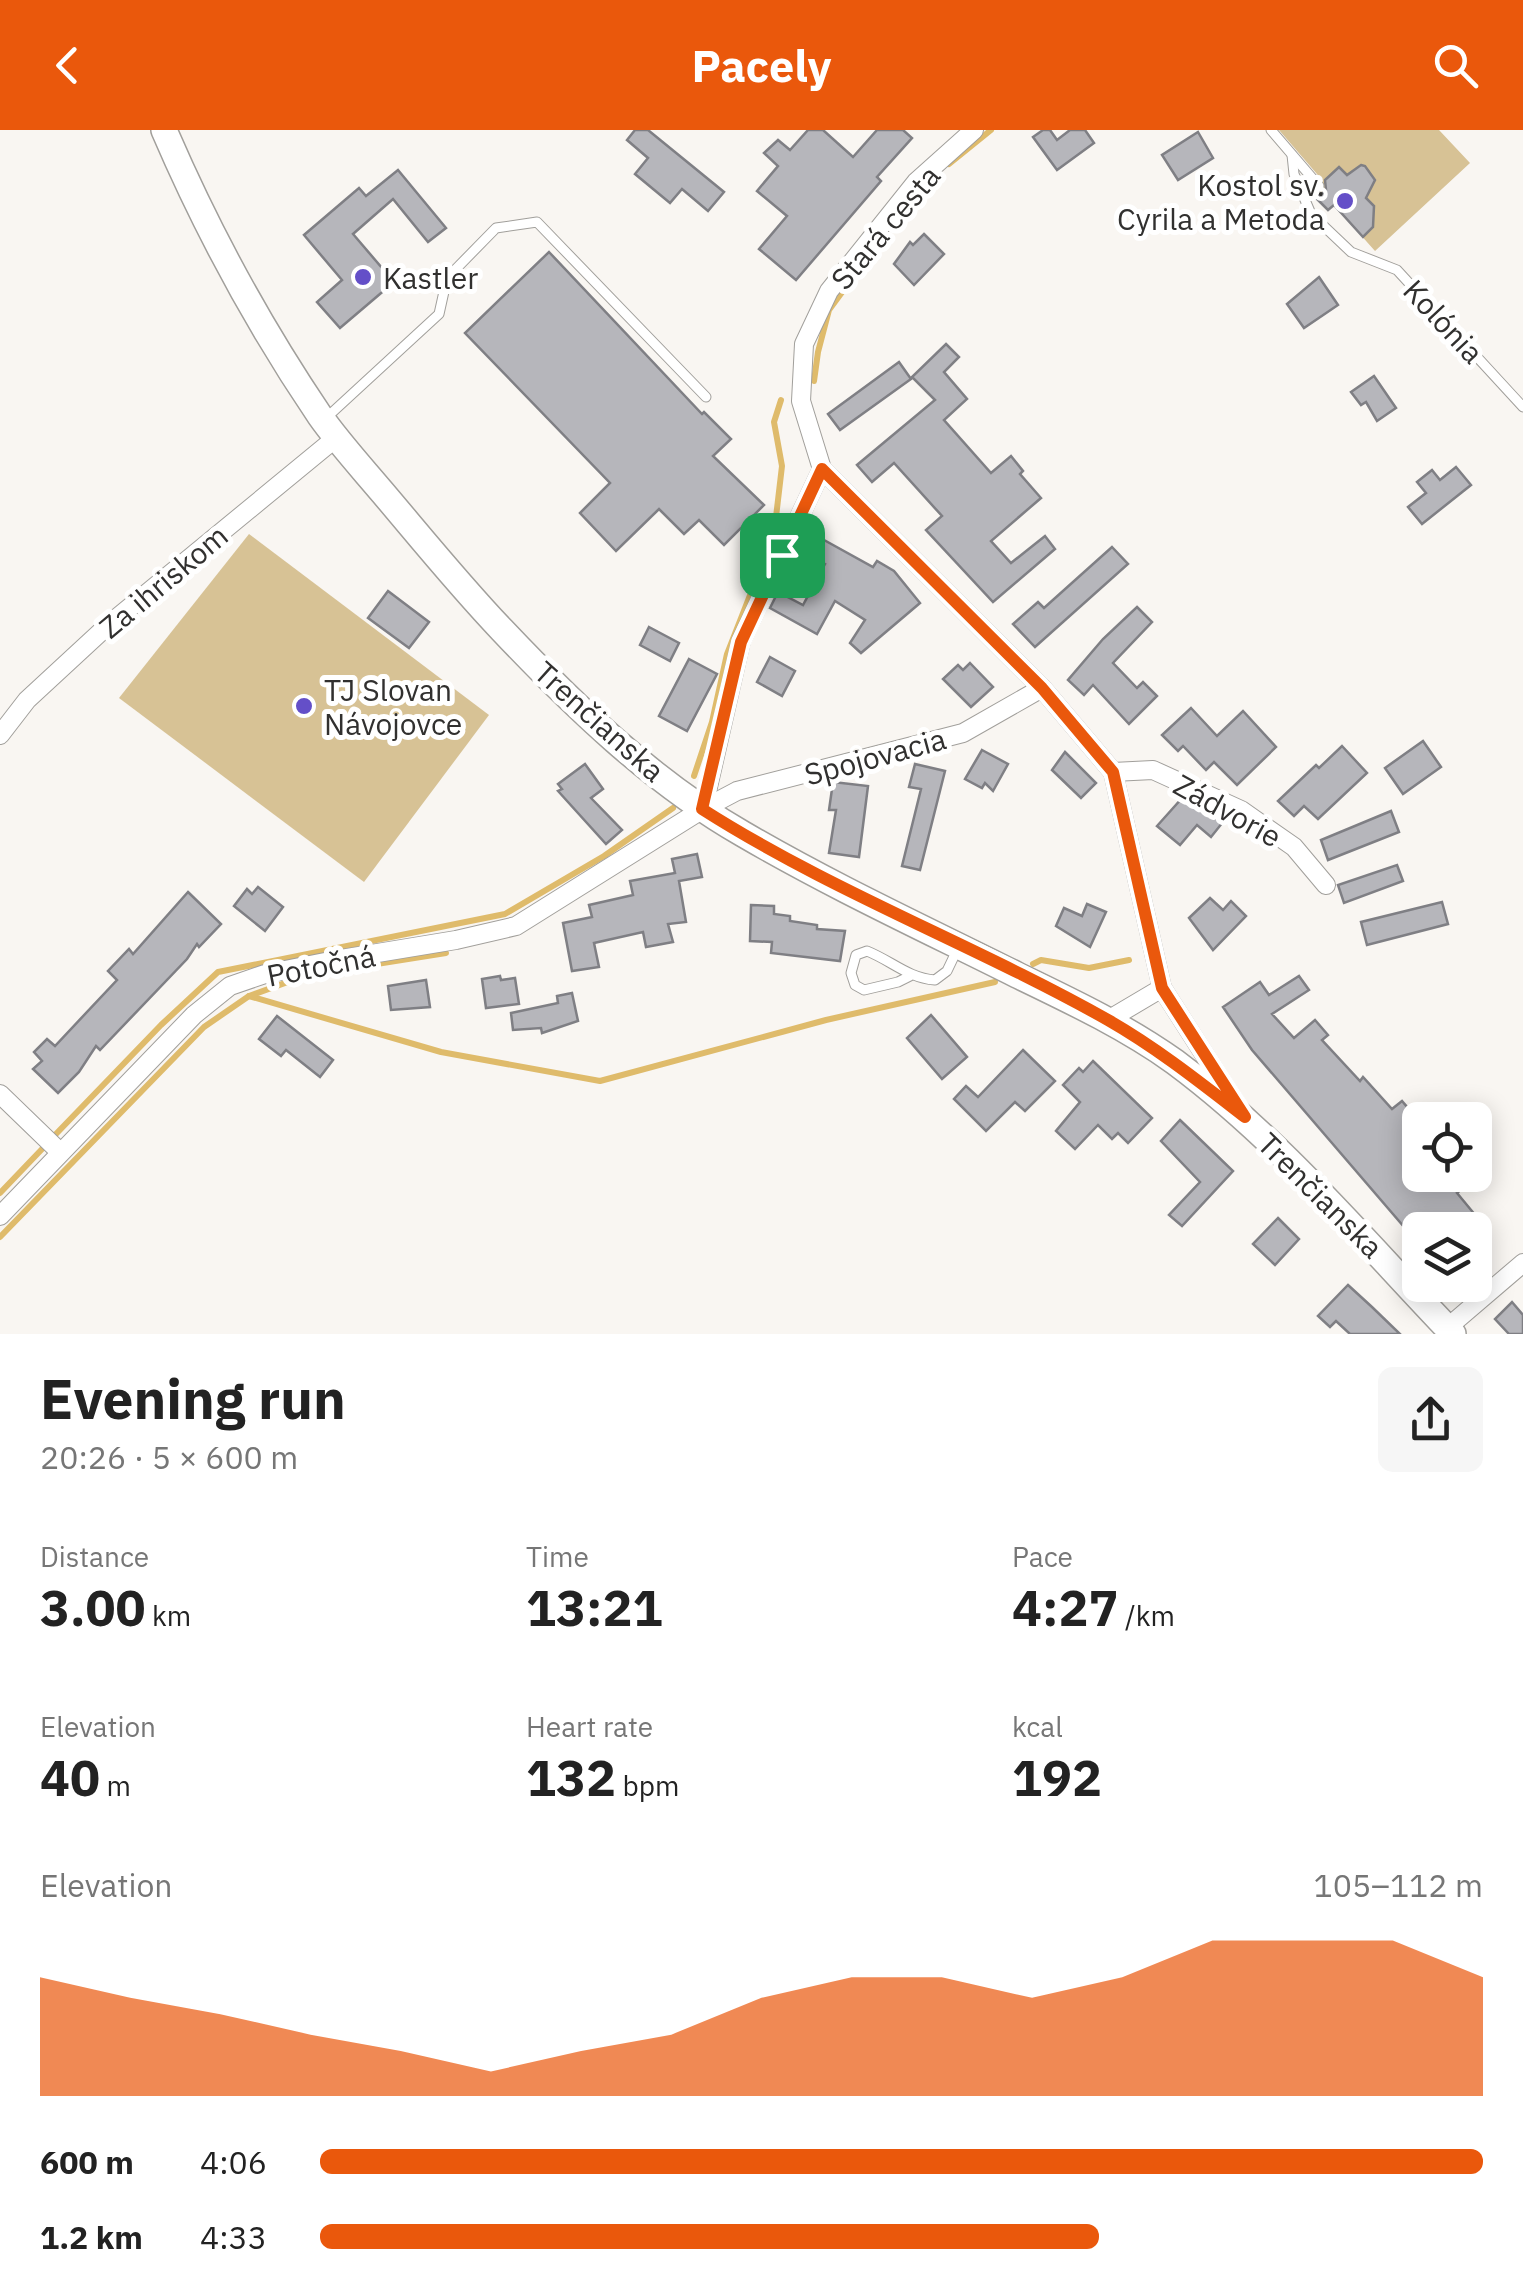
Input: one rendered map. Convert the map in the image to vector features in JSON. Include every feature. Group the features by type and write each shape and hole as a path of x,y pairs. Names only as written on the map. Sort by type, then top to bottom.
{"main road":[{"name":"Trenčianska","path":"164,130 205,220 267,335 330,429 463,589 543,673 617,742 702,809 798,866 1108,1020 1172,1060 1245,1117 1360,1232 1450,1331"}],"street":[{"name":"Stará cesta","path":"974,130 916,182 829,291 804,344 801,401 822,469 1042,688 1113,772 1162,988 1245,1117"},
{"name":"Za ihriskom","path":"0,735 27,700 330,429"},
{"path":"702,809 741,642 822,469"},
{"name":"Spojovacia","path":"702,809 738,791 963,733 1042,688"},
{"name":"Zádvorie","path":"1113,772 1153,770 1241,810 1294,847 1326,885"},
{"name":"Potočná","path":"0,1216 194,1016 230,986 317,963 516,926 702,809"},
{"path":"1108,1020 1162,988"},
{"path":"0,1094 60,1152"},
{"path":"1450,1331 1523,1262"}],"lane":[{"name":"Kolónia","path":"1271,130 1318,186"},
{"name":"Kolónia","path":"1292,155 1294,174 1311,214 1350,252 1397,270 1523,407"},
{"path":"330,429 439,314 447,278 496,228 537,222 706,397"},
{"path":"910,976 868,950 856,955 851,973 855,985 864,990 910,976 935,980 947,970 959,946"}],"shaded area":[{"path":"1279,130 1439,130 1470,163 1375,251 1334,205 1328,210 1317,198 1322,192 1318,186 1323,181"},
{"name":"TJ Slovan Návojovce","path":"249,534 489,715 364,882 119,698"}],"building":[{"path":"635,130 648,130 724,192 708,211 682,189 670,203 635,174 648,158 627,140"},
{"path":"808,130 823,130 853,157 877,130 903,130 912,138 877,177 881,181 796,280 759,249 787,216 757,191 778,166 764,153 778,140 790,150"},
{"path":"1050,130 1057,140 1070,130 1085,130 1094,143 1057,170 1033,137"},
{"path":"1198,132 1213,158 1178,180 1162,155"},
{"name":"Kostol sv. Cyrila a Metoda","path":"1361,165 1375,180 1366,198 1374,206 1373,227 1363,237 1334,205 1328,210 1316,198 1326,190 1325,180 1339,167 1347,175"},
{"path":"398,170 446,228 428,242 393,199 353,234 394,282 340,328 317,302 342,280 304,235 359,188 366,196"},
{"path":"924,234 944,254 914,285 894,264 910,242 913,245"},
{"path":"549,252 702,414 731,439 713,456 764,505 724,545 699,520 684,534 659,509 616,551 580,513 610,483 465,333"},
{"path":"1319,277 1338,305 1304,328 1287,304"},
{"path":"946,344 959,357 944,372 967,399 944,420 991,473 1011,456 1023,471 1020,474 1041,498 991,541 1011,563 1045,536 1055,549 993,602 926,530 942,516 894,463 872,482 857,465 935,400 912,377"},
{"path":"899,362 911,379 840,430 828,414"},
{"path":"1374,376 1396,408 1377,421 1366,402 1361,405 1351,392"},
{"path":"1456,467 1471,485 1422,524 1408,507 1426,493 1417,482 1432,470 1440,480"},
{"path":"815,535 873,567 877,561 894,571 920,603 861,653 850,643 865,620 835,601 817,634 770,608 778,592 803,605 825,564 805,553"},
{"path":"1112,547 1128,564 1035,647 1013,624 1038,602 1044,608"},
{"path":"388,591 429,622 409,648 368,618"},
{"path":"1137,607 1152,622 1113,663 1137,688 1143,682 1157,696 1129,724 1093,685 1084,695 1068,680"},
{"path":"649,627 679,643 670,661 640,645"},
{"path":"770,657 795,671 782,696 757,682"},
{"path":"689,659 717,674 687,731 659,716"},
{"path":"970,663 993,687 971,707 943,679 958,665 963,670"},
{"path":"1191,708 1217,736 1243,711 1276,747 1237,785 1214,762 1206,770 1183,746 1178,751 1162,735"},
{"path":"1423,741 1441,767 1403,794 1385,768"},
{"path":"1342,746 1367,773 1318,819 1304,806 1294,816 1278,801"},
{"path":"982,750 1008,764 993,791 985,783 982,788 965,779"},
{"path":"1065,752 1096,783 1081,798 1052,770"},
{"path":"585,764 603,789 591,798 622,830 606,844 558,791 562,789 558,784"},
{"path":"915,764 945,771 920,870 902,866 921,789 909,787"},
{"path":"833,782 868,786 859,857 829,853 836,810 829,810"},
{"path":"1183,797 1209,809 1223,822 1211,837 1197,825 1180,845 1157,826"},
{"path":"1391,811 1399,832 1328,860 1321,840"},
{"path":"697,854 702,877 679,881 686,922 668,924 673,942 646,947 643,932 594,943 599,967 572,971 563,923 592,917 589,905 633,895 630,881 675,873 672,859"},
{"path":"1397,865 1403,881 1344,903 1338,885"},
{"path":"258,887 283,907 265,931 234,906 247,889 252,894"},
{"path":"188,892 221,924 199,947 197,944 100,1050 96,1046 79,1072 58,1093 33,1069 42,1061 34,1052 47,1039 55,1046 117,980 108,971 129,949 133,954"},
{"path":"1210,898 1223,910 1231,901 1246,916 1213,950 1189,918"},
{"path":"1442,902 1448,924 1367,945 1361,922"},
{"path":"1087,904 1106,912 1090,947 1056,926 1064,908 1082,916"},
{"path":"751,905 774,906 774,914 817,925 817,929 845,931 840,961 771,953 772,942 750,941"},
{"path":"500,976 501,980 515,978 519,1004 486,1008 482,979"},
{"path":"1299,976 1309,990 1272,1014 1294,1038 1315,1020 1328,1035 1322,1040 1360,1081 1363,1077 1392,1109 1403,1102 1402,1192 1458,1192 1473,1212 1402,1212 1402,1225 1252,1050 1223,1007 1260,982 1269,995"},
{"path":"426,980 430,1007 391,1010 388,986"},
{"path":"572,993 578,1021 542,1033 541,1028 513,1030 511,1013 558,1003 557,996"},
{"path":"931,1015 967,1057 942,1079 907,1038"},
{"path":"277,1016 333,1060 320,1077 286,1050 281,1056 259,1039"},
{"path":"1023,1050 1055,1081 1025,1111 1015,1102 986,1131 954,1099 966,1086 978,1097"},
{"path":"1093,1061 1152,1118 1128,1143 1118,1133 1112,1139 1098,1125 1075,1149 1056,1131 1080,1102 1063,1085 1079,1068 1083,1072"},
{"path":"1180,1120 1233,1171 1182,1226 1169,1215 1200,1182 1161,1141"},
{"path":"1278,1218 1299,1239 1275,1265 1253,1244"},
{"path":"1348,1285 1400,1334 1350,1334 1336,1321 1330,1327 1318,1316"},
{"path":"1512,1302 1523,1315 1523,1334 1509,1334 1495,1319"}],"waterway":[{"path":"949,164 991,130"},
{"path":"814,381 829,310 878,243"},
{"path":"694,776 712,722 727,654 774,534 782,466 774,422 781,400"},
{"path":"55,1135 218,972 505,914 604,856 673,808"},
{"path":"0,1237 204,1027 249,996 307,975 446,953"},
{"path":"1033,964 1041,960 1089,968 1129,960"},
{"path":"249,996 441,1052 600,1081 826,1020 995,982"},
{"path":"0,1193 44,1147"}],"place":[{"name":"Kostol sv. Cyrila a Metoda","path":"1345,201"},
{"name":"Kastler","path":"363,277"},
{"name":"TJ Slovan Návojovce","path":"304,706"}],"route":[{"path":"822,469 1042,688 1113,772 1162,988 1245,1117 1172,1060 1108,1020 802,868 702,809 741,642 782,555 822,469"}]}
